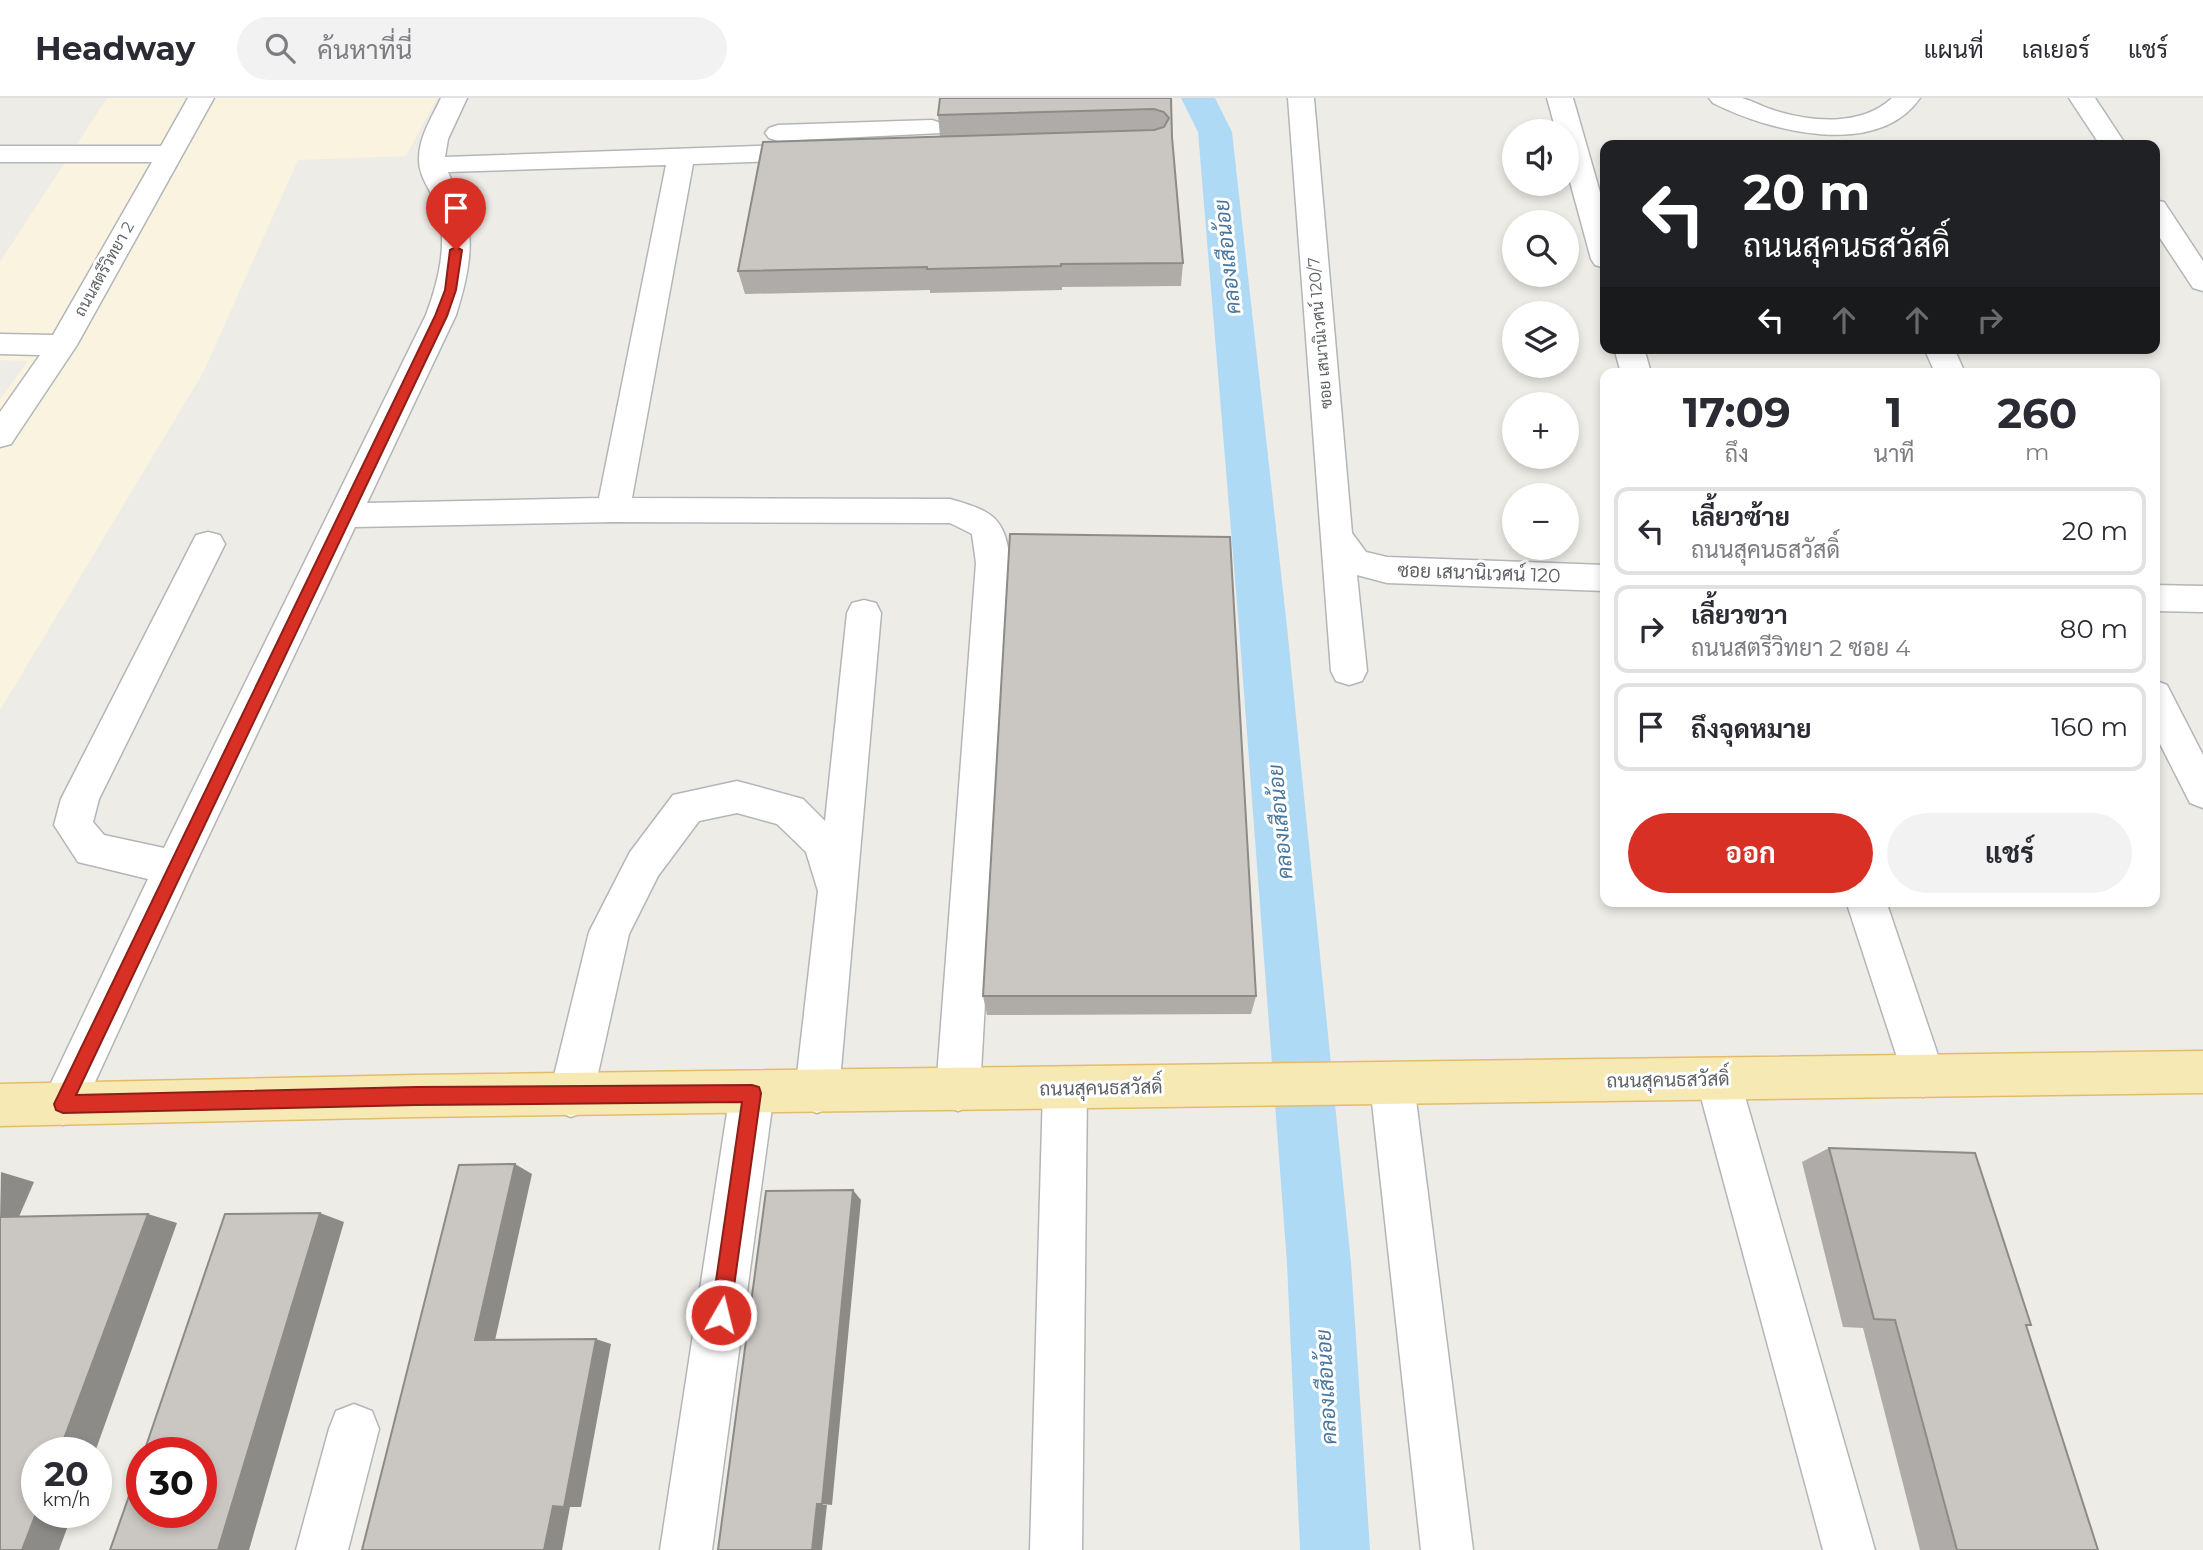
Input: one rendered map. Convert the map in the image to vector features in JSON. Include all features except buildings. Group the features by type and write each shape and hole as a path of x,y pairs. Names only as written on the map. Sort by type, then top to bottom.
{"main road":[{"name":"ถนนสุคนธสวัสดิ์","path":"0,1105 403,1096 571,1096 2203,1072"}],"street":[{"name":"ถนนสตรีวิทยา 2","path":"0,436 62,345 167,154 201,98"},
{"path":"63,1104 174,867 441,316 450,290 456,250 452,211 433,155 454,98"},
{"name":"ซอย เสนานิเวศน์ 120/7","path":"1301,98 1346,549 1349,671"},
{"path":"1560,98 1600,241"},
{"path":"1722,98 1768,118 1837,136 1890,114 1907,98"},
{"path":"2082,98 2110,140"},
{"path":"433,155 932,128"},
{"path":"433,155 681,157 952,148"},
{"path":"0,154 167,154"},
{"path":"613,510 681,157"},
{"path":"2160,217 2203,282"},
{"path":"0,344 62,345"},
{"path":"344,515 613,510 950,510 978,519 992,537 993,563 958,1090"},
{"path":"174,867 92,850 73,825 80,799 208,544"},
{"name":"ซอย เสนานิเวศน์ 120","path":"1346,549 1387,570 1600,578"},
{"path":"2160,597 2203,599"},
{"path":"817,1092 864,613"},
{"path":"2160,707 2203,792"},
{"path":"571,1096 609,932 644,864 687,807 737,797 789,811 822,843 838,891"},
{"path":"1868,907 1923,1076"},
{"path":"1718,1079 1849,1550"},
{"path":"1370,1084 1447,1550"},
{"path":"1056,1550 1065,1089"},
{"path":"686,1550 752,1093"},
{"path":"322,1550 354,1429"}],"shaded area":[{"path":"107,98 437,98 406,156 298,160 203,373 0,710 0,399 28,361 0,360 0,262"}],"waterway":[{"name":"คลองเสือน้อย","path":"1198,98 1215,132 1263,627 1319,1263 1335,1550"}],"route":[{"path":"456,250 450,290 441,316 174,867 63,1104 416,1096 752,1093 721,1315"}]}
